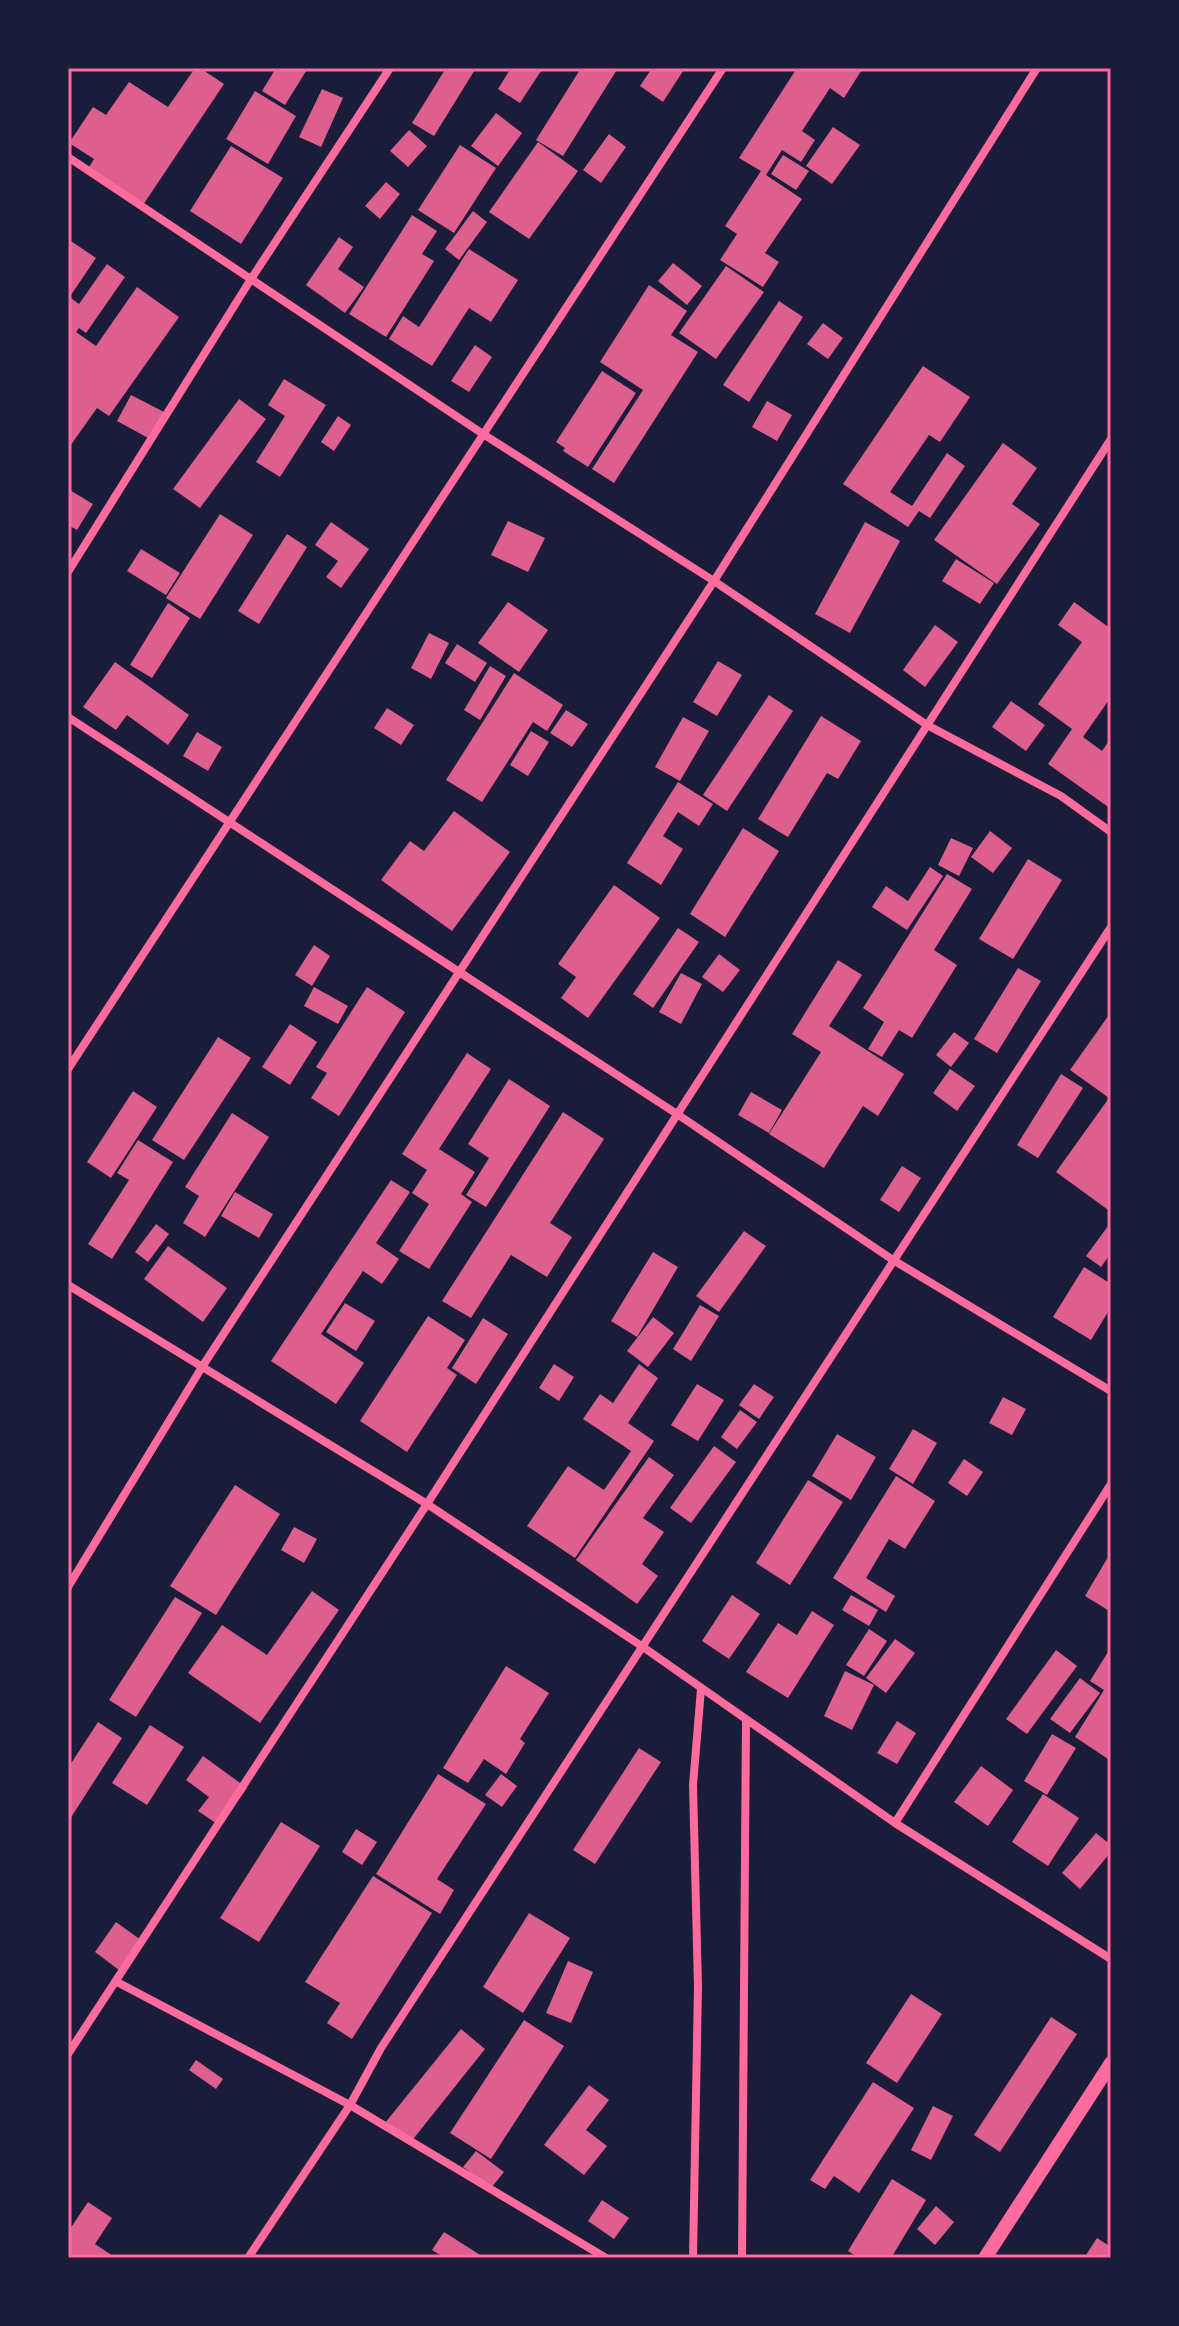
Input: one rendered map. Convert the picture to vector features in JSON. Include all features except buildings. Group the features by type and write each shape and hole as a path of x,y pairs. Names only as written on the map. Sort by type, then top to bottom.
{"street":[{"path":"68,572 251,279 390,68"},
{"path":"68,1069 232,823 723,68"},
{"path":"68,1587 202,1367 714,581 1037,68"},
{"path":"68,157 483,434 714,581 927,725 1061,796 1111,832"},
{"path":"68,2054 427,1504 1111,439"},
{"path":"68,717 677,1114 893,1260 1111,1391"},
{"path":"248,2258 350,2105 381,2048 1111,927"},
{"path":"68,1285 427,1504 643,1647 895,1823 1111,1959"},
{"path":"895,1823 1111,1484"},
{"path":"693,2258 698,1987 693,1785 701,1689"},
{"path":"742,2258 746,1721"},
{"path":"117,1982 350,2105 606,2258"},
{"path":"985,2258 1111,2063"}]}
